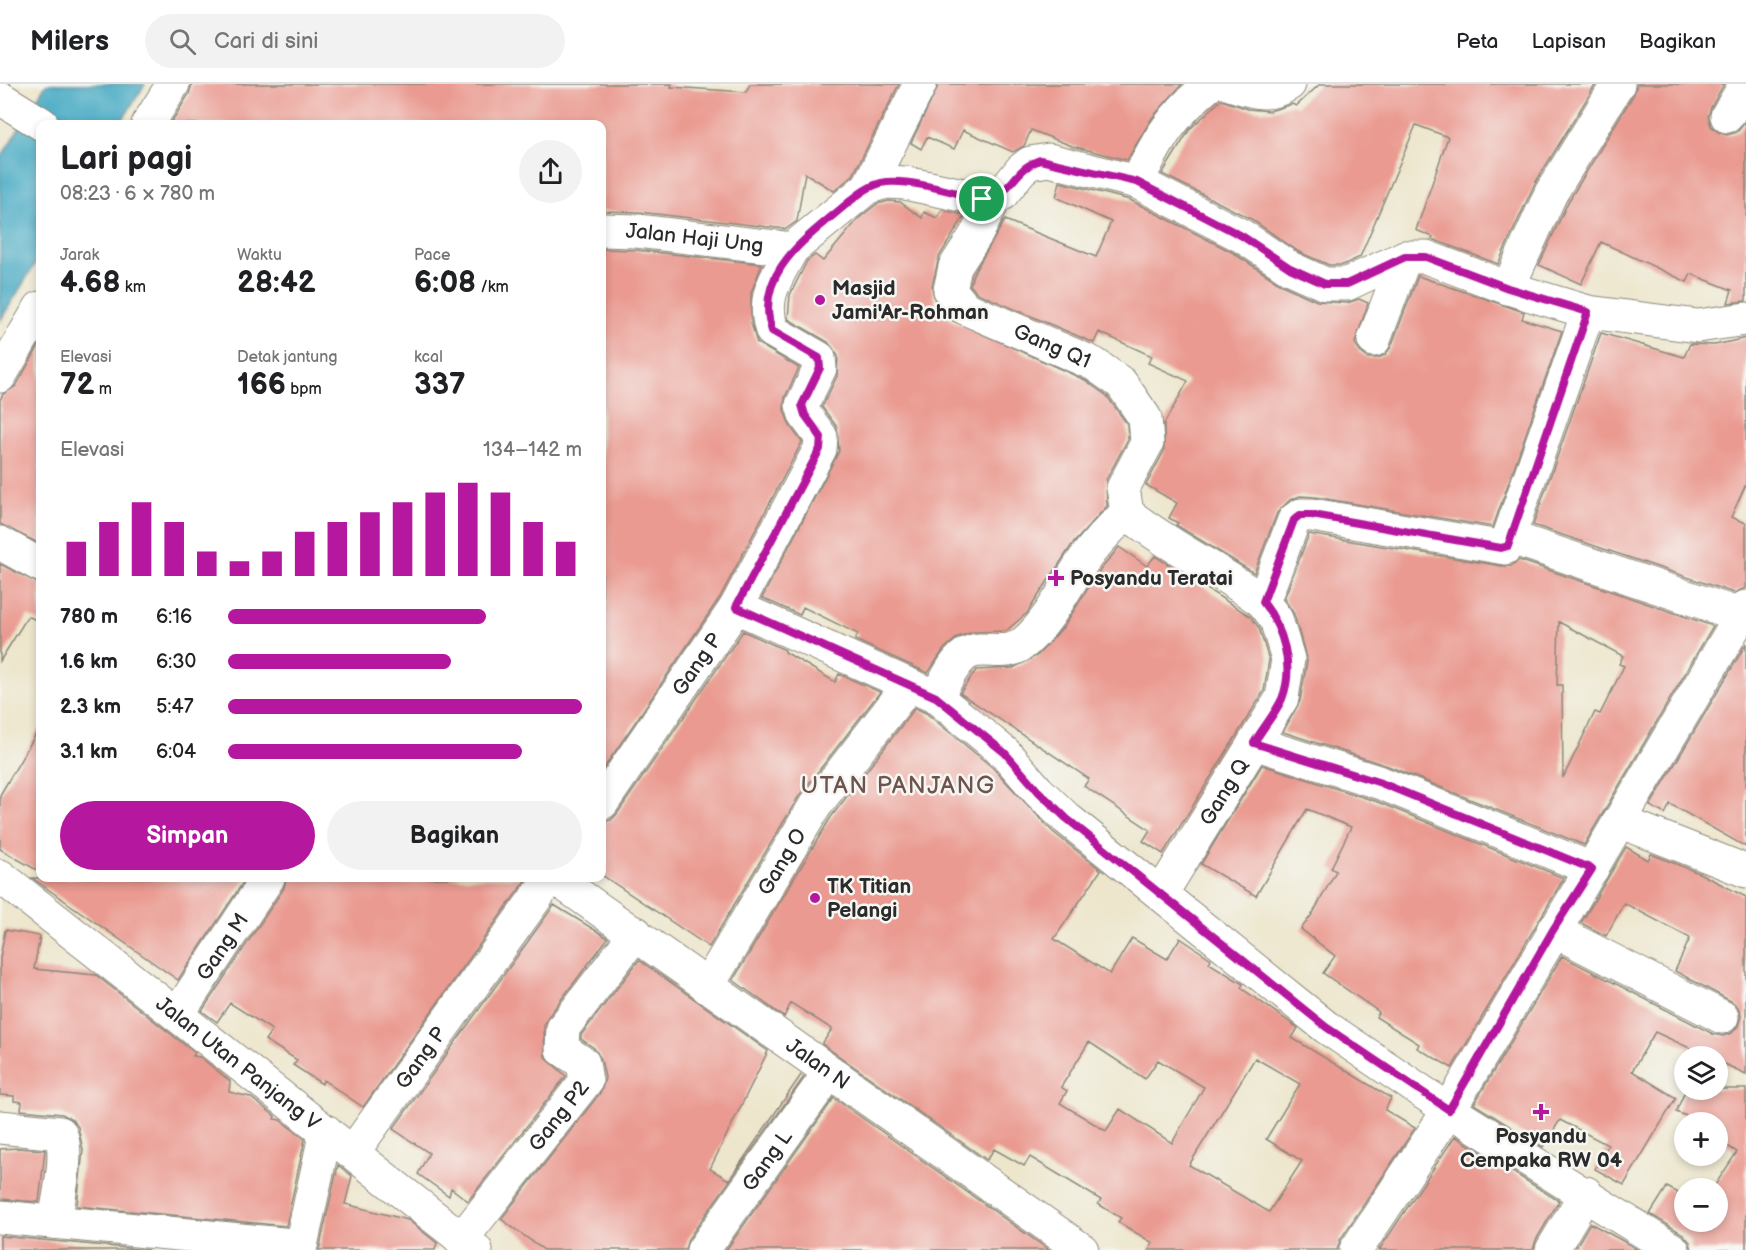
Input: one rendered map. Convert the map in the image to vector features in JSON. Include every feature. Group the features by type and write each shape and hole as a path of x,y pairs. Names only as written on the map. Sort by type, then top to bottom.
{"street":[{"path":"150,120 173,84"},
{"path":"868,187 920,84"},
{"path":"1137,182 1159,137 1188,103 1210,84"},
{"path":"1230,84 1257,93 1276,92 1289,84"},
{"path":"1508,288 1551,193 1618,84"},
{"path":"1727,116 1746,84"},
{"path":"868,187 887,182 905,183 982,199 995,198 1002,194 1021,170 1040,160 1137,182 1242,236 1290,268 1325,284 1347,284 1405,257 1426,257 1508,288 1588,312 1698,326 1746,320"},
{"name":"Jalan Haji Ung","path":"606,230 637,231 792,249 868,187"},
{"name":"Gang Q1","path":"995,198 977,233 955,267 950,290 965,308 1094,364 1121,383 1145,418 1147,443 1123,488 1127,513"},
{"name":"Gang P","path":"606,797 736,607 820,449 821,437 805,415 802,405 820,368 819,358 772,331 766,314 768,298 792,249"},
{"path":"1374,340 1405,257"},
{"path":"922,691 970,652 1009,652 1025,643 1051,612 1082,562 1110,528 1127,513 1155,536 1242,586 1263,602 1294,520 1300,515 1312,515 1501,548 1508,546 1509,537 1588,312"},
{"path":"0,376 36,315"},
{"path":"1356,1250 1449,1110 1553,930 1592,869 1744,612 1509,537"},
{"path":"0,543 36,563"},
{"name":"Gang Q","path":"1161,894 1282,698 1288,659 1276,619 1263,602"},
{"path":"736,607 922,691 1005,753 1038,791 1066,818 1326,1027 1449,1110 1586,1193 1673,1250"},
{"name":"Gang O","path":"706,987 815,806 922,691"},
{"path":"1254,743 1381,783 1592,869"},
{"path":"1619,821 1746,871"},
{"name":"Jalan Utan Panjang V","path":"0,876 353,1152 457,1242"},
{"name":"Gang M","path":"177,1015 265,882"},
{"name":"Gang P","path":"353,1152 547,882"},
{"name":"Jalan N","path":"561,882 636,933 706,987 1082,1250"},
{"path":"1553,930 1722,1017"},
{"name":"Gang P2","path":"457,1242 586,1081 584,1063 562,1049 563,1028 636,933"},
{"name":"Gang L","path":"703,1250 830,1072"},
{"path":"0,1127 60,1133 64,1144 63,1167 55,1222"},
{"path":"0,1217 293,1245 300,1250 326,1131"},
{"path":"1552,1250 1586,1193"}],"water":[{"path":"46,84 145,84 122,120 36,120 36,262 0,321 0,159"}],"building":[{"path":"192,84 672,84 671,87 746,92 750,84 899,84 853,175 834,191 805,173 797,221 786,229 639,212 606,211 606,120 173,120 189,94"},
{"path":"939,84 1182,84 1152,118 1127,160 1072,146 1031,130 1024,146 1013,152 963,130 954,149 927,137 921,149 911,143"},
{"path":"1320,84 1596,84 1535,183 1498,264 1432,239 1433,237 1416,230 1448,137 1416,125 1360,257 1343,265 1329,265 1299,252 1251,219 1162,174 1190,129 1221,100 1248,109 1270,111 1292,104 1296,106"},
{"path":"1637,84 1724,84 1708,116 1711,126 1727,135 1737,132 1746,121 1746,301 1728,303 1732,290 1691,274 1687,282 1601,242 1581,284 1539,265 1568,202 1634,94"},
{"path":"1060,182 1130,200 1232,252 1282,285 1317,301 1347,303 1359,299 1368,303 1355,343 1360,352 1368,358 1385,355 1391,347 1418,276 1524,312 1522,319 1562,331 1493,527 1300,496 1290,500 1277,513 1254,573 1176,525 1178,523 1169,518 1177,503 1146,485 1164,451 1164,424 1188,381 1148,363 1152,356 1099,332 1094,343 977,293 970,285 973,274 1005,220 1096,257 1111,222 1056,197"},
{"path":"889,201 900,202 922,218 924,212 937,218 942,210 965,215 939,257 932,286 935,302 951,320 1085,380 1107,396 1127,424 1128,439 1106,480 1107,506 1071,546 1027,613 1006,631 973,632 958,637 944,649 928,673 855,640 858,634 803,607 800,615 762,598 839,451 837,427 822,407 837,376 838,356 828,342 788,319 790,295 807,261 815,255 823,261 859,218 877,204"},
{"path":"606,249 636,250 762,264 751,293 751,323 757,343 799,368 785,397 784,410 790,426 802,442 720,597 606,765"},
{"path":"1601,333 1684,357 1690,344 1715,345 1746,338 1746,484 1731,517 1746,523 1746,588 1734,593 1533,525"},
{"path":"36,351 36,542 0,524 0,400 3,394 16,386"},
{"path":"1309,534 1502,566 1511,566 1519,560 1713,626 1584,845 1388,766 1283,732 1300,701 1307,661 1294,614 1284,599","holes":["1559,622 1623,656 1619,664 1624,666 1600,714 1595,712 1563,778 1562,685 1557,685"]},
{"path":"1119,547 1147,566 1155,556 1250,616 1259,628 1269,660 1264,691 1163,854 1143,841 1150,830 1084,786 1089,779 960,693 976,670 1013,668 1038,655 1064,626 1097,574"},
{"path":"0,564 36,582 36,620 28,616 0,661"},
{"path":"743,631 785,650 835,682 839,674 880,692 799,796 709,947 606,878 606,821 617,814"},
{"path":"1746,644 1746,847 1670,804 1665,814 1650,806"},
{"path":"915,708 926,713 992,767 1053,832 1101,870 1054,939 1110,974 1132,938 1167,959 1180,938 1211,959 1209,963 1243,984 1241,988 1298,1028 1292,1038 1391,1098 1385,1110 1415,1128 1340,1240 1337,1250 1149,1250 1153,1243 1118,1222 1121,1218 1098,1204 1101,1200 1030,1157 1024,1166 994,1149 987,1160 822,1044 832,1029 791,1003 784,1017 733,980 831,817","holes":["1089,1042 1145,1079 1158,1060 1204,1087 1172,1143 1120,1109 1106,1131 1060,1103 1067,1091 1061,1087","1255,1058 1300,1084 1266,1139 1302,1161 1269,1212 1189,1165"]},
{"path":"36,734 36,870 0,849 0,795"},
{"path":"1262,765 1375,801 1564,878 1452,1068 1417,1048 1419,1044 1376,1017 1379,1012 1323,973 1335,956 1301,929 1313,913 1336,871 1331,868 1351,827 1307,809 1256,896 1201,864"},
{"path":"1626,847 1648,860 1651,854 1699,873 1746,897 1746,1074 1728,1066 1728,1046 1685,1046 1655,1032 1632,1071 1674,1097 1675,1100 1624,1185 1595,1169 1608,1145 1560,1120 1543,1147 1474,1104 1562,956 1713,1034 1723,1036 1732,1033 1738,1026 1741,1016 1738,1007 1731,1001 1675,971 1690,938 1624,903 1606,936 1581,923"},
{"path":"38,882 243,882 178,980"},
{"path":"285,882 524,882 363,1107 323,1080 322,1084 293,1065 297,1060 265,1040 272,1030 230,1003 217,1022 202,1011 284,888"},
{"path":"554,905 608,938 548,1017 544,1026 545,1057 566,1076 468,1201 451,1188 449,1196 418,1174 429,1153 393,1129"},
{"path":"5,930 40,936 34,969 96,975 195,1053 193,1056 200,1057 230,1081 229,1092 250,1097 275,1116 274,1119 280,1120 305,1139 286,1226 77,1206 83,1150 78,1127 72,1119 62,1114 21,1110 22,1102 14,1101 14,1096 0,1095 0,958"},
{"path":"639,960 768,1051 710,1169 729,1180 801,1075 804,1077 688,1239 685,1250 544,1250 501,1219 601,1092 605,1078 601,1059 594,1048 581,1039 581,1035"},
{"path":"1728,1089 1746,1089 1746,1250 1692,1250 1690,1242 1680,1232 1728,1232 1728,1178 1720,1178 1737,1152 1728,1146 1728,1112 1676,1112 1681,1100 1728,1100"},
{"path":"834,1098 1049,1250 726,1250"},
{"path":"1455,1136 1559,1201 1536,1240 1533,1250 1379,1250"},
{"path":"0,1149 45,1150 39,1202 0,1199"},
{"path":"338,1165 352,1176 345,1204 408,1220 437,1243 435,1250 319,1250"},
{"path":"1667,1187 1674,1191 1674,1229 1650,1214"},
{"path":"1590,1223 1621,1240 1638,1250 1574,1250"},
{"path":"0,1236 148,1250 0,1250"}],"place":[{"name":"Masjid Jami'Ar-Rohman","path":"820,300"},
{"name":"Posyandu Teratai","path":"1056,578"},
{"name":"TK Titian Pelangi","path":"815,898"},
{"name":"Posyandu Cempaka RW 04","path":"1541,1112"}],"district":[{"name":"UTAN PANJANG","path":"898,785"}],"route":[{"path":"1049,160 1137,182 1242,236 1290,268 1325,284 1347,284 1405,257 1426,257 1508,288 1588,312 1509,537 1508,546 1501,548 1312,515 1300,515 1294,520 1263,602 1276,619 1288,659 1282,698 1254,743 1381,783 1592,869 1553,930 1449,1110 1393,1070 1326,1027 1066,818 1038,791 1005,753 936,697 736,607 820,449 821,437 805,415 802,405 820,368 819,358 802,346 772,331 766,314 768,298 774,282 792,249 868,187 887,182 905,183 982,199 995,198 1002,194 1021,170 1030,163 1049,160"}]}
